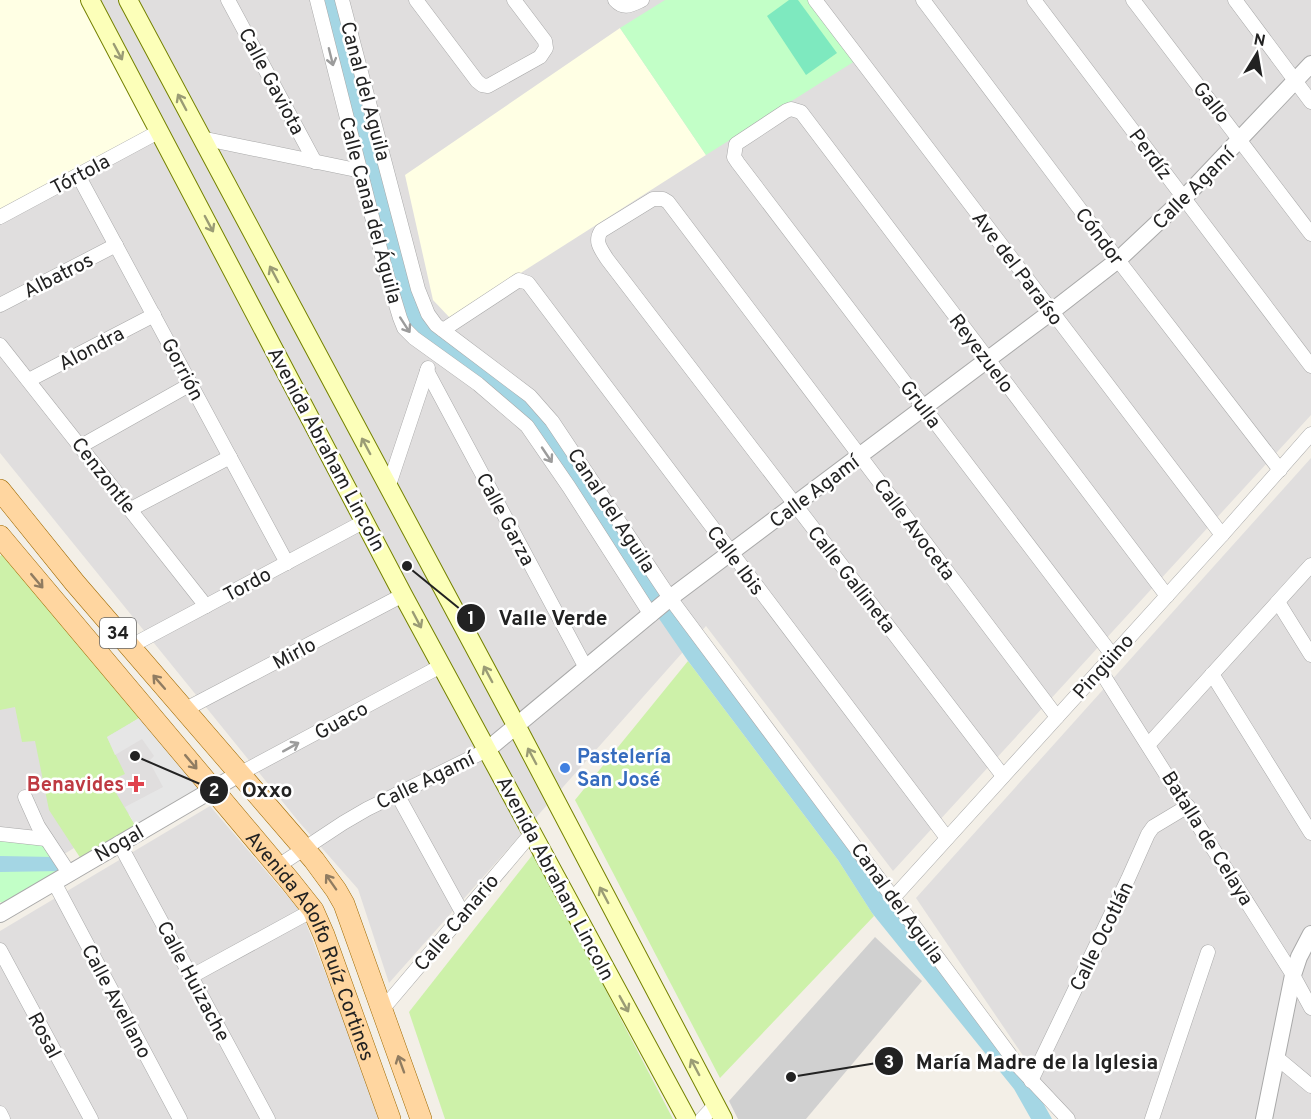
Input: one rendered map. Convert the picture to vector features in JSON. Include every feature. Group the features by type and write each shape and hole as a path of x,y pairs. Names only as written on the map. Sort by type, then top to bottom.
{"main road":[{"name":"Avenida Abraham Lincoln","path":"90,0 403,595 687,1119"},
{"path":"128,0 516,725 719,1112"},
{"name":"Avenida Adolfo Ruíz Cortines","path":"4,500 304,849"},
{"path":"0,534 10,530 18,533 46,566 54,573 75,583"},
{"name":"Avenida Adolfo Ruíz Cortines","path":"0,534 313,910 390,1119"},
{"name":"34","path":"304,849 327,877 344,904 421,1119"}],"street":[{"name":"Calle Gaviota","path":"228,0 315,162"},
{"name":"Calle Canal del Águila","path":"317,0 404,328 414,338 478,384 527,426 569,487 660,606"},
{"name":"Canal del Aguila","path":"342,0 418,289 428,314 443,330 530,396 541,407 557,428 660,606 894,897 1031,1081 1068,1119"},
{"path":"416,0 477,81 482,85 494,85 540,57 546,48 545,41 513,0"},
{"path":"615,0 619,5 625,7 642,0"},
{"name":"Ave del Paraíso","path":"815,0 1222,535"},
{"name":"Cóndor","path":"923,0 1118,260 1280,470"},
{"name":"Perdíz","path":"1034,0 1311,366"},
{"name":"Gallo","path":"1133,0 1241,139 1311,234"},
{"path":"1235,0 1311,102"},
{"name":"Calle Agamí","path":"278,866 343,823 487,750 660,606 1118,260 1184,198 1311,64"},
{"name":"Reyezuelo","path":"734,151 736,144 743,138 786,111 801,112 1167,596"},
{"name":"Tórtola","path":"0,217 160,131"},
{"path":"201,138 361,171"},
{"name":"Grulla","path":"734,151 734,157 738,163 1113,656"},
{"name":"Gorrión","path":"78,175 287,562"},
{"name":"Calle Avoceta","path":"598,236 601,231 653,199 663,199 676,212 1057,717"},
{"name":"Calle Gallineta","path":"598,236 598,242 608,259 1003,776"},
{"name":"Albatros","path":"0,305 116,245"},
{"name":"Calle Ibis","path":"443,330 519,280 526,281 947,838"},
{"name":"Alondra","path":"29,380 154,315"},
{"name":"Cenzontle","path":"0,345 206,606"},
{"path":"388,488 434,352"},
{"name":"Calle Garza","path":"427,371 586,668"},
{"path":"81,446 191,384"},
{"name":"Pingüino","path":"894,897 1311,434"},
{"path":"131,509 230,456"},
{"name":"Tordo","path":"129,647 365,521"},
{"path":"1149,744 1311,565"},
{"name":"Mirlo","path":"184,710 403,595"},
{"path":"1278,602 1311,655"},
{"name":"Guaco","path":"239,774 441,666"},
{"name":"Batalla de Celaya","path":"1100,670 1188,806 1311,1008"},
{"path":"1212,674 1311,833"},
{"name":"Nogal","path":"4,907 54,882 239,774"},
{"path":"397,794 463,914"},
{"path":"25,797 46,838 69,873"},
{"name":"Calle Ocotlán","path":"1031,1081 1148,834 1159,823 1188,806"},
{"path":"0,834 46,838"},
{"name":"Calle Canario","path":"381,1011 531,834"},
{"name":"Calle Huizache","path":"119,843 268,1119"},
{"name":"Calle Avellano","path":"54,882 180,1119"},
{"path":"192,976 313,910"},
{"path":"1264,1119 1293,975 1311,934"},
{"name":"Rosal","path":"0,950 91,1119"},
{"path":"1152,1119 1208,952"},
{"path":"1276,1057 1311,1086"},
{"path":"702,1119 719,1112"},
{"path":"0,1113 3,1119"}],"shaded area":[{"path":"0,0 1311,0 1311,415 893,871 706,626 389,983 358,889 299,822 0,453"},
{"path":"0,0 84,0 153,130 0,209"},
{"path":"620,28 706,155 450,318 433,300 405,175"},
{"path":"1311,458 1311,1119 1066,1119 916,898"},
{"path":"0,561 180,782 0,894"},
{"path":"141,717 201,786 135,825 125,807 163,787 149,761 154,756 142,739 115,755 107,737"},
{"path":"210,806 302,913 382,1119 0,1119 0,931"},
{"path":"875,937 922,981 806,1119 738,1119 729,1101"}],"green space":[{"path":"665,0 809,0 855,61 706,155 620,28"},
{"path":"789,0 798,0 837,53 806,75 767,16"},
{"path":"3,554 141,717 107,737 125,774 109,781 135,825 81,859 49,810 35,741 22,742 15,707 0,710 0,556"},
{"path":"688,661 838,860 874,916 720,1078 575,800"},
{"path":"0,834 46,839 69,873 13,906 0,902"},
{"path":"534,853 673,1119 445,1119 409,1012"}],"water":[{"path":"320,0 339,0 428,314 530,396 645,562 1031,1081 1052,1119 1031,1119 1014,1089 872,913 838,860 688,661 534,436 404,328"},
{"path":"0,856 54,857 62,871 0,872"}],"place":[{"name":"Valle Verde","path":"407,566"},
{"name":"Oxxo","path":"135,756"},
{"name":"Pastelería San José","path":"565,768"},
{"name":"Benavides","path":"136,784"},
{"name":"María Madre de la Iglesia","path":"791,1077"}]}
